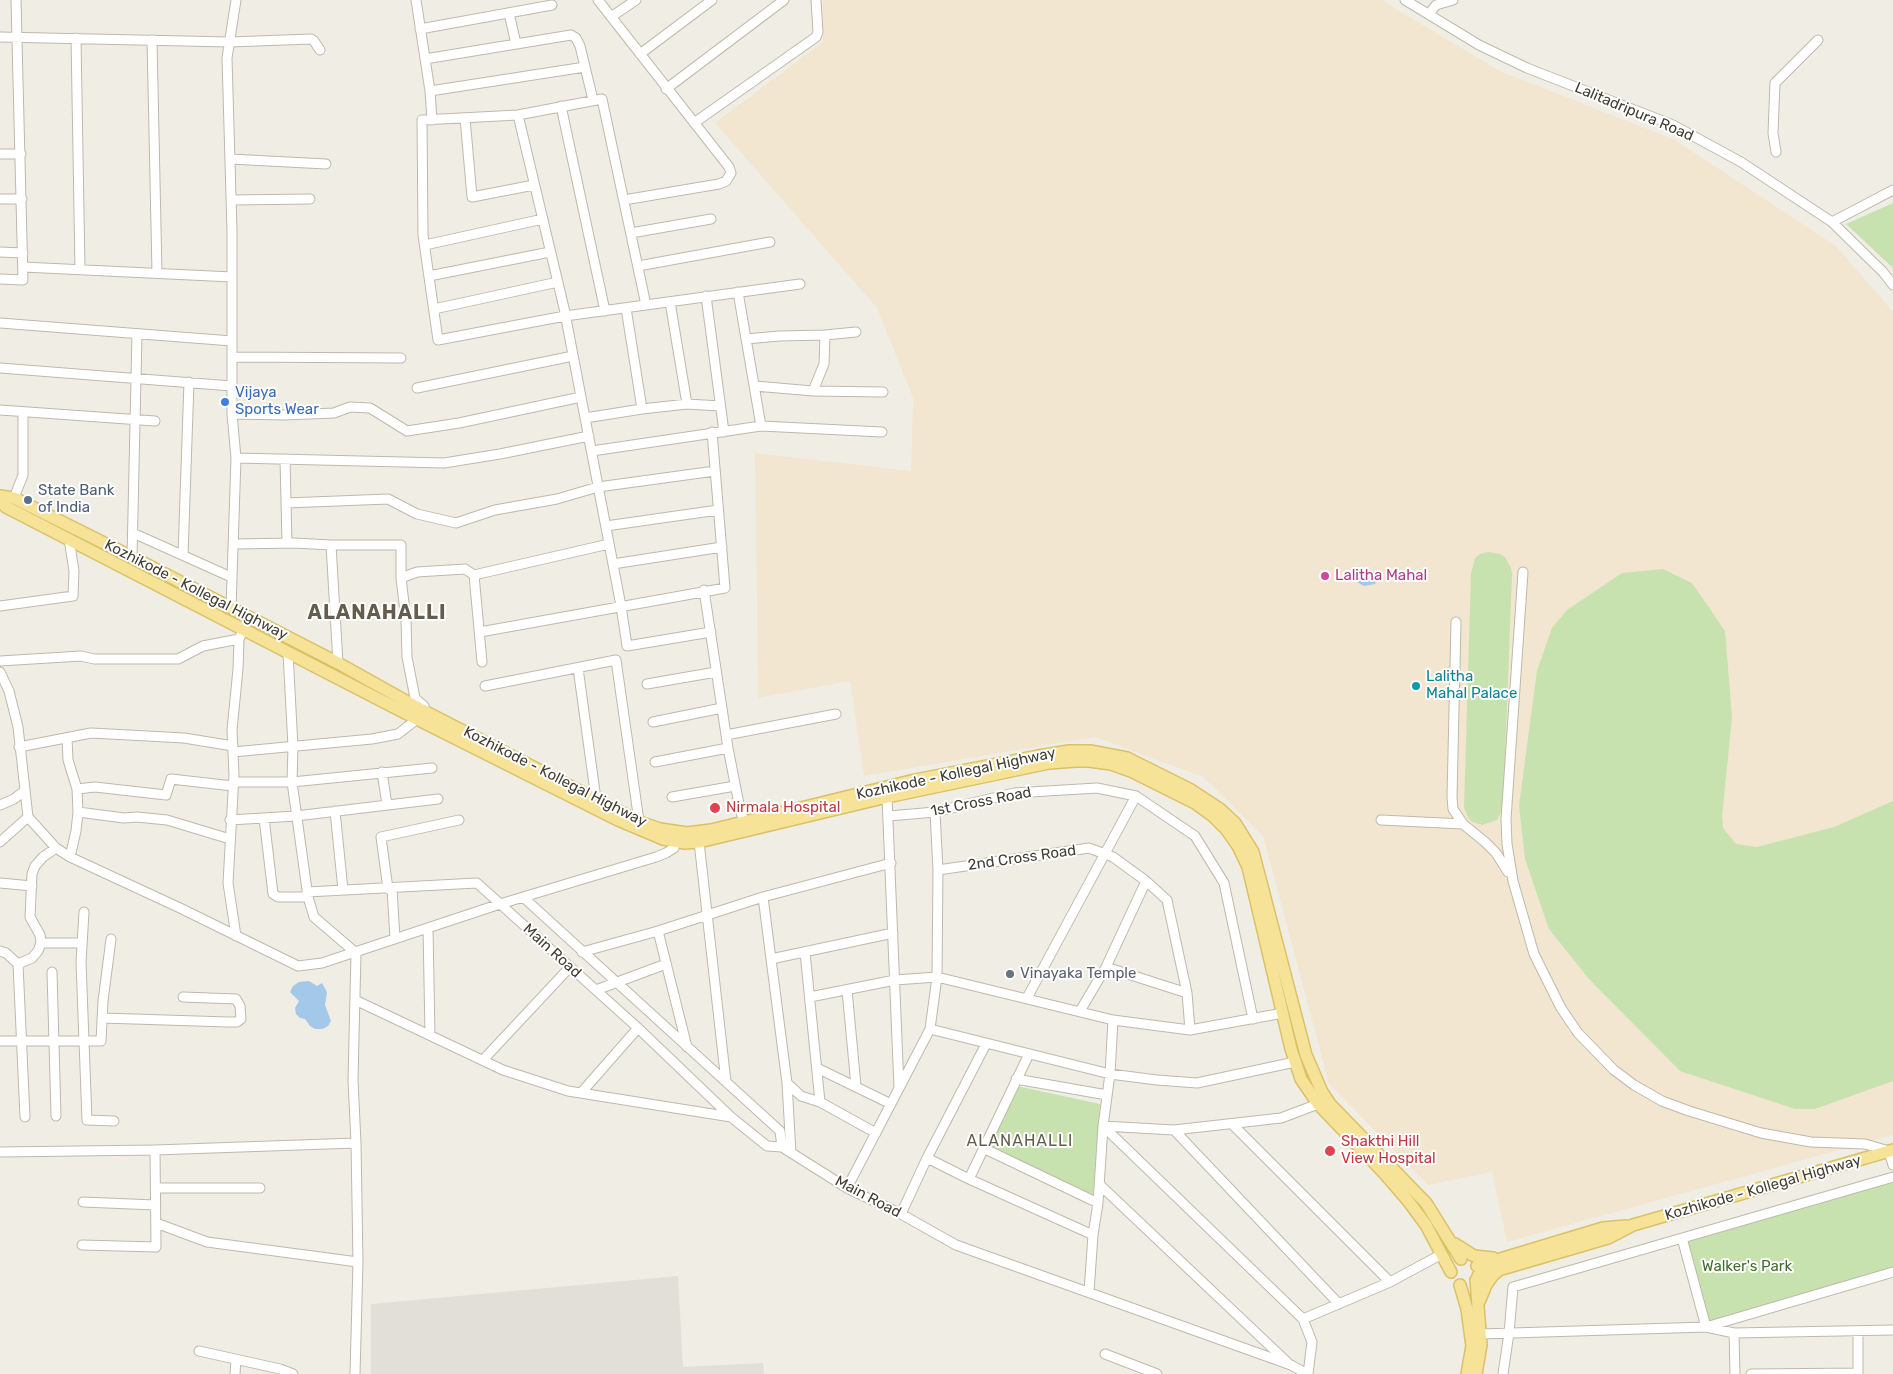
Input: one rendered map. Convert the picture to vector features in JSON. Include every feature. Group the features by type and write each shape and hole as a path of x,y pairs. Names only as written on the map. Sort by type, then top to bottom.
{"main road":[{"name":"Kozhikode - Kollegal Highway","path":"0,496 14,498 338,663 420,714 640,826"},
{"name":"Kozhikode - Kollegal Highway","path":"0,501 6,507 69,539 241,634 288,653 420,714 596,799 663,839 744,826 887,798 1049,763 1089,761 1110,764 1133,772 1195,803 1213,816 1226,829 1238,846 1248,867 1301,1079 1318,1104 1345,1126 1426,1203 1461,1259"},
{"name":"Kozhikode - Kollegal Highway","path":"677,837 699,842 744,826 915,780 1069,751 1090,751 1120,756 1136,762 1190,790 1220,809 1235,823 1250,844 1256,858 1306,1055 1322,1092 1345,1126 1410,1202 1426,1225 1451,1272"},
{"name":"Kozhikode - Kollegal Highway","path":"1477,1274 1509,1256 1604,1228 1633,1225 1891,1151"},
{"name":"Kozhikode - Kollegal Highway","path":"1477,1274 1501,1269 1608,1238 1633,1225"},
{"path":"1448,1238 1474,1256 1483,1258 1509,1256"},
{"path":"1467,1374 1472,1346 1471,1332 1460,1285 1454,1280 1451,1272 1454,1264 1461,1259 1470,1259 1477,1274 1481,1344 1476,1374"},
{"path":"1478,1306 1486,1285 1493,1275 1501,1269"},
{"path":"1460,1285 1469,1285 1477,1274"}],"street":[{"path":"0,279 23,280 16,0"},
{"path":"231,608 236,458 232,414 231,200 227,58 236,0"},
{"path":"416,0 430,91 432,120"},
{"path":"598,0 729,167 731,173 726,181 624,200"},
{"path":"612,17 636,0"},
{"path":"640,54 712,0"},
{"path":"666,88 784,0"},
{"path":"694,122 816,37 816,0"},
{"name":"Lalitadripura Road","path":"1405,0 1479,45 1527,68 1673,125 1741,162 1832,222 1883,272 1893,285"},
{"path":"1429,14 1436,5 1453,0"},
{"path":"420,29 552,5"},
{"path":"509,12 516,44"},
{"path":"425,59 571,35 576,38 580,46 593,100"},
{"path":"0,37 230,42 311,39 320,50"},
{"path":"76,38 80,270"},
{"path":"152,40 157,273"},
{"path":"1776,152 1772,133 1775,84 1818,40"},
{"path":"430,91 585,67"},
{"path":"646,305 602,99 518,115 422,120 425,245 438,340 566,316 800,284"},
{"path":"561,106 604,311"},
{"path":"518,115 566,316 627,646"},
{"path":"465,118 472,197 534,185"},
{"path":"0,154 21,154"},
{"path":"230,159 326,164"},
{"path":"1832,222 1893,190"},
{"path":"0,199 22,199"},
{"path":"231,200 310,199"},
{"path":"425,245 542,219"},
{"path":"631,233 711,219"},
{"path":"638,266 770,242"},
{"path":"0,252 23,253"},
{"path":"429,276 550,252"},
{"path":"23,267 232,277"},
{"path":"434,309 558,282"},
{"path":"738,292 761,426"},
{"path":"706,296 724,432"},
{"path":"670,302 686,404"},
{"path":"626,308 642,408"},
{"path":"0,323 232,341"},
{"path":"746,339 856,332"},
{"path":"132,557 137,334"},
{"path":"813,391 824,364 825,335"},
{"path":"417,388 573,356"},
{"path":"232,358 401,358"},
{"path":"0,368 232,386"},
{"path":"183,555 189,382"},
{"path":"755,386 813,391 883,392"},
{"path":"232,414 285,415 334,413 350,407 370,408 407,431 459,423 581,396"},
{"path":"585,418 642,408 686,404 720,406"},
{"path":"0,410 155,421"},
{"path":"14,498 23,475 23,412"},
{"path":"592,451 761,426 882,432"},
{"path":"480,632 704,590 725,588 712,432"},
{"path":"236,458 444,463 589,436"},
{"path":"285,459 287,543"},
{"path":"286,504 388,499 417,514 456,524 495,510 556,499 598,487 715,471"},
{"path":"606,526 718,510"},
{"path":"132,533 232,577"},
{"path":"0,606 73,596 74,571 69,539"},
{"path":"19,747 91,734 184,738 233,749 292,747 372,739 398,734 420,714 424,706 415,698 407,657 406,620 401,578 401,545 234,544"},
{"path":"401,578 417,572 465,569 474,575 609,544"},
{"path":"331,546 338,663"},
{"path":"613,564 722,547"},
{"path":"1522,572 1506,819 1508,858 1534,954 1561,1008 1578,1033 1614,1070 1634,1085 1662,1101 1761,1133 1811,1142 1865,1144 1891,1151 1893,1165"},
{"path":"474,575 482,662"},
{"path":"704,590 728,748 744,826"},
{"path":"1456,622 1452,798 1457,817 1496,853 1513,881"},
{"path":"485,686 616,660 627,646 711,632"},
{"path":"0,661 80,656 94,659 178,659 203,646 241,634 232,730 233,784 228,884 236,936"},
{"path":"288,653 292,782 307,894 314,917 356,953"},
{"path":"616,660 640,826"},
{"path":"578,668 596,799"},
{"path":"0,672 9,691 18,727 28,817 56,848 298,966 322,963 356,953 500,904 656,857 674,848 677,837"},
{"path":"646,684 716,672"},
{"path":"653,722 722,708"},
{"path":"726,735 836,714"},
{"path":"67,738 68,760 77,789 78,812 70,856"},
{"path":"655,762 728,748"},
{"path":"77,789 95,788 166,795 171,778 233,784 292,782 432,768"},
{"path":"382,772 387,805"},
{"path":"672,796 735,786"},
{"name":"1st Cross Road","path":"889,816 934,812 1014,793 1097,788 1136,796 1195,836 1224,883 1254,1019"},
{"path":"0,806 24,791"},
{"path":"1027,998 1136,796"},
{"path":"887,798 899,1088"},
{"path":"230,820 296,816 438,799"},
{"path":"335,811 343,890"},
{"path":"78,812 124,818 138,817 167,820 230,839"},
{"path":"847,1188 930,1029 937,977 938,870 934,812"},
{"path":"0,842 28,817"},
{"name":"Main Road","path":"264,818 273,894 278,897 343,890 476,883 638,1028 731,1116 767,1146 782,1147 847,1188 901,1214 956,1245 1291,1365 1308,1374"},
{"path":"395,939 390,888 381,837 459,820"},
{"path":"1381,820 1463,824"},
{"path":"699,842 726,1082"},
{"path":"18,964 32,958 38,951 41,943 40,935 30,916 32,874 35,866 43,857 56,848"},
{"name":"2nd Cross Road","path":"938,870 1090,848 1113,856 1167,900 1187,993 1190,1030"},
{"path":"582,952 658,931 763,897 891,864"},
{"path":"1080,1011 1106,967 1146,881"},
{"path":"0,883 32,886"},
{"path":"523,897 780,1131 782,1147"},
{"path":"763,897 787,1083 791,1153"},
{"path":"84,912 82,943 83,1041 87,1120 114,1122"},
{"path":"428,928 430,1035"},
{"path":"658,931 687,1047"},
{"path":"771,959 894,933"},
{"path":"0,1041 101,1041 111,939"},
{"path":"41,943 82,943"},
{"path":"0,951 6,953 18,964 25,1117"},
{"path":"805,952 820,1102"},
{"path":"355,1374 358,1262 353,1080 356,953"},
{"path":"596,990 666,964"},
{"path":"483,1060 570,967"},
{"path":"1106,967 1187,993"},
{"path":"52,972 56,1116"},
{"path":"810,997 895,980 937,977 1113,1020 1190,1030 1283,1013"},
{"path":"847,990 856,1086"},
{"path":"102,1018 228,1022 237,1022 241,1019 240,1006 236,999 183,997"},
{"path":"355,1000 504,1070 568,1091 731,1116"},
{"path":"1089,1292 1093,1235 1100,1185 1103,1126 1110,1074 1113,1020"},
{"path":"581,1093 638,1028"},
{"path":"930,1029 1110,1074 1197,1082 1262,1071 1296,1062"},
{"path":"901,1214 927,1158 986,1044"},
{"path":"969,1179 1029,1054"},
{"path":"817,1068 891,1104"},
{"path":"1016,1079 1106,1095"},
{"path":"787,1083 802,1096 820,1102 876,1133"},
{"path":"1103,1126 1174,1130 1281,1118 1318,1104"},
{"path":"1232,1124 1390,1282"},
{"path":"1103,1126 1303,1319 1312,1342 1308,1374"},
{"path":"1174,1130 1339,1304"},
{"path":"0,1152 155,1150 356,1143"},
{"path":"983,1148 1098,1204"},
{"path":"82,1245 156,1247 155,1150"},
{"path":"927,1158 1093,1235"},
{"path":"1503,1374 1513,1287 1893,1178"},
{"path":"1100,1185 1291,1365"},
{"path":"156,1188 260,1188"},
{"path":"84,1202 155,1205"},
{"path":"156,1223 207,1242 358,1262"},
{"path":"1682,1238 1706,1327"},
{"path":"1303,1319 1390,1282 1442,1254"},
{"path":"1706,1327 1893,1272"},
{"path":"1480,1334 1706,1327 1734,1333 1893,1330"},
{"path":"1751,1374 1858,1373 1858,1332"},
{"path":"1734,1333 1735,1374"},
{"path":"199,1351 280,1369 293,1374"},
{"path":"1105,1354 1157,1374"},
{"path":"235,1374 236,1360"}],"shaded area":[{"name":"Lalitha Mahal","path":"823,0 1384,0 1500,71 1675,140 1836,246 1893,312 1893,1135 1507,1242 1492,1172 1428,1185 1329,1084 1263,836 1203,777 1095,737 864,776 850,681 758,698 755,453 911,471 913,398 877,308 715,123 823,42"},
{"path":"678,1276 683,1367 763,1363 764,1374 371,1374 371,1304"}],"green space":[{"path":"1893,203 1893,268 1846,224"},
{"path":"1488,552 1505,557 1512,574 1503,808 1497,820 1482,825 1469,819 1464,808 1471,573 1475,558 1480,554"},
{"path":"1663,569 1692,583 1725,631 1732,717 1722,817 1723,828 1736,844 1757,847 1834,827 1893,801 1893,1081 1815,1109 1795,1109 1680,1071 1589,979 1549,929 1525,859 1519,806 1537,671 1552,628 1567,610 1622,573"},
{"path":"1017,1086 1100,1104 1093,1196 991,1147"},
{"name":"Walker's Park","path":"1893,1179 1893,1272 1706,1327 1682,1238"}],"water":[{"path":"1365,570 1373,571 1378,576 1375,584 1364,586 1355,581 1356,575"},
{"path":"309,981 317,986 322,983 327,992 325,1005 331,1021 323,1029 315,1029 305,1019 300,1018 296,1014 295,1008 299,1001 290,992 293,986 299,982"}],"place":[{"name":"Vijaya Sports Wear","path":"225,402"},
{"name":"State Bank of India","path":"28,500"},
{"name":"Lalitha Mahal","path":"1325,576"},
{"name":"Lalitha Mahal Palace","path":"1416,686"},
{"name":"Nirmala Hospital","path":"715,808"},
{"name":"Vinayaka Temple","path":"1010,974"},
{"name":"Shakthi Hill View Hospital","path":"1330,1151"}],"district":[{"name":"ALANAHALLI","path":"377,613"},
{"name":"ALANAHALLI","path":"1020,1141"}]}
